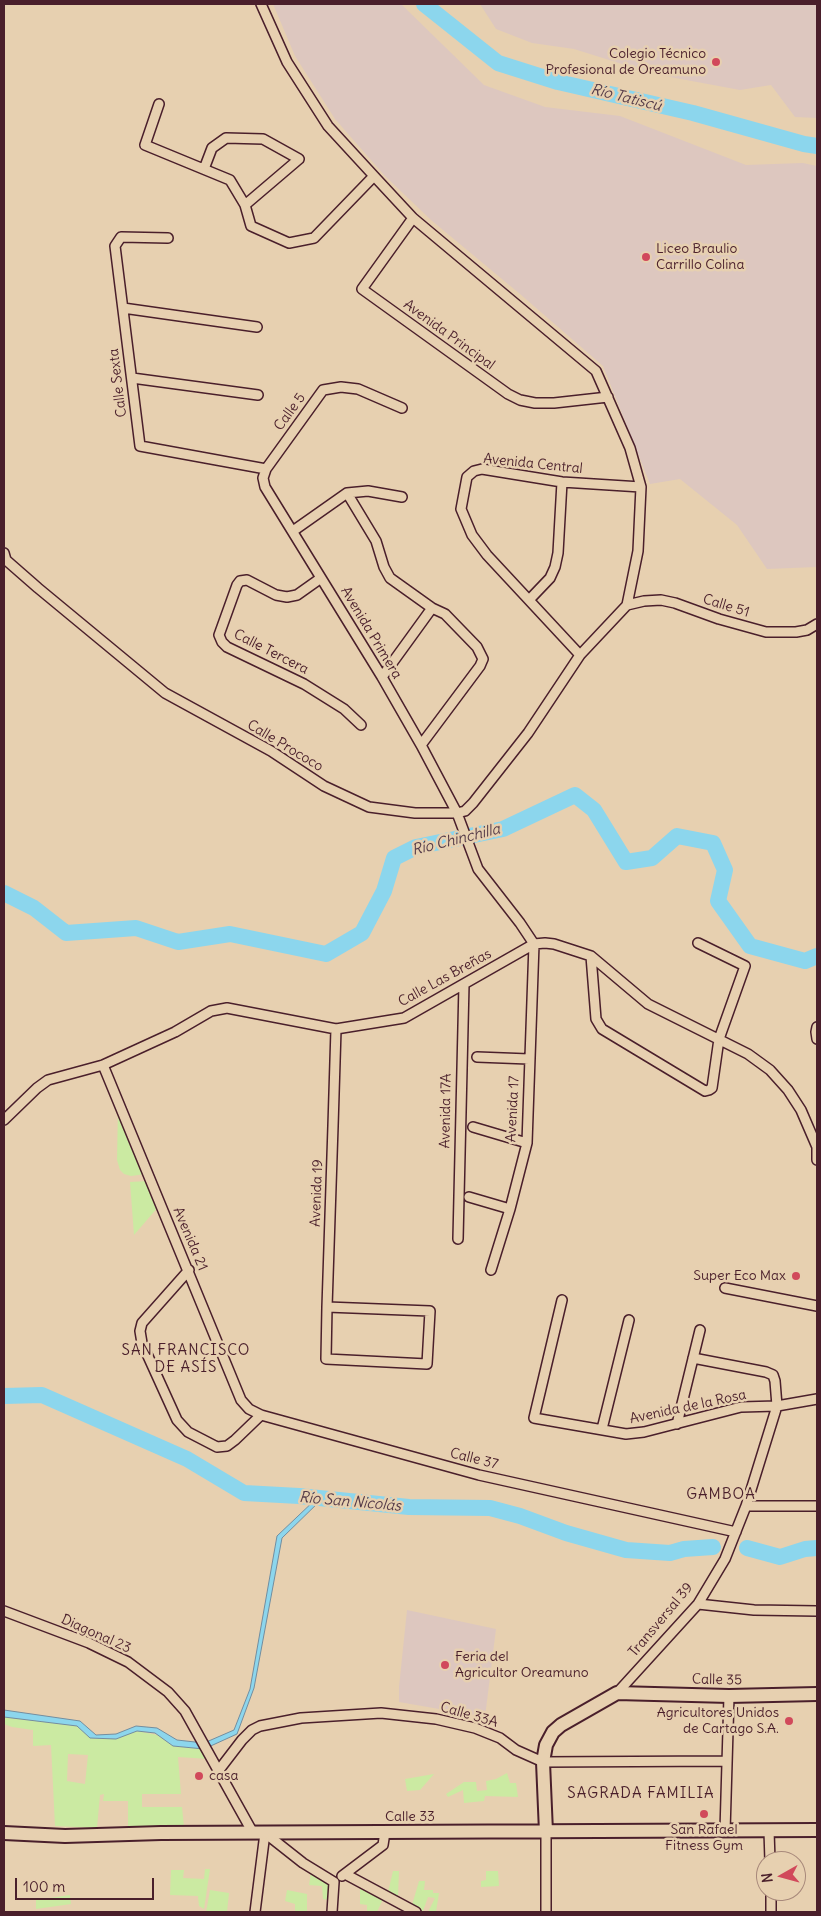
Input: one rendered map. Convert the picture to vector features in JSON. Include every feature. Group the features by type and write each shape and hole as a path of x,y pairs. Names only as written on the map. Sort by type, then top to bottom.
{"main road":[{"name":"Calle 35","path":"617,1693 729,1696 817,1694"},
{"name":"Transversal 39","path":"543,1762 546,1745 553,1732 561,1725 617,1693"},
{"path":"543,1762 546,1832"},
{"name":"Calle 33","path":"4,1833 65,1836 161,1833 817,1830"}],"street":[{"path":"261,4 287,62 328,126 413,218 596,371 630,448 641,487 638,551 626,605 580,655 528,732 473,803 465,810 457,813 469,850 478,869 534,944 554,944 591,956 640,1000 748,1054 770,1070 788,1090 801,1110 817,1147 817,1160"},
{"path":"159,104 145,144 230,180 245,205 251,226 289,244 314,238 374,176"},
{"path":"204,169 212,148 226,138 263,139 299,159 245,205"},
{"name":"Avenida Principal","path":"413,218 362,289 508,394 520,400 535,403 554,403 608,398"},
{"name":"Calle Sexta","path":"168,238 121,237 115,246 140,446 266,469"},
{"path":"123,308 257,327"},
{"path":"132,378 258,395"},
{"name":"Calle 5","path":"266,469 323,390 341,387 358,389 402,408"},
{"name":"Avenida Primera","path":"266,469 263,478 265,487 382,677 457,813"},
{"name":"Avenida Central","path":"580,655 487,555 472,535 460,508 467,477 474,471 482,469 562,482 641,487"},
{"path":"529,600 550,578 555,567 558,553 562,482"},
{"path":"293,531 347,493 368,491 402,497"},
{"path":"347,493 376,540 384,567 390,578 432,608 445,614 476,648 483,659 480,666 421,745"},
{"name":"Calle Prococo","path":"4,553 6,560 38,588 165,693 271,751 324,786 369,807 415,813 457,813"},
{"name":"Calle Tercera","path":"321,578 297,595 287,597 276,595 248,580 240,581 236,585 219,635 227,647 304,684 344,709 360,725"},
{"name":"Calle 51","path":"626,605 661,600 766,632 796,632 807,630 817,624"},
{"path":"382,677 432,608"},
{"path":"591,956 598,1025 705,1091 712,1088 718,1039 745,966 698,943"},
{"name":"Calle Las Breñas","path":"4,1120 48,1080 103,1065 176,1032 211,1011 228,1008 336,1029 404,1018 534,944"},
{"name":"Avenida 17","path":"491,1270 510,1209 526,1143 534,944"},
{"name":"Avenida 17A","path":"458,1239 464,984"},
{"name":"Avenida 19","path":"327,1307 430,1311 427,1364 326,1359 327,1307 336,1029"},
{"path":"477,1057 529,1060"},
{"name":"Avenida 21","path":"103,1065 240,1400 250,1409 261,1415"},
{"path":"473,1127 526,1143"},
{"path":"468,1197 510,1209"},
{"path":"188,1270 142,1323 140,1331 142,1343 178,1420 188,1432 217,1447 226,1446 235,1440 261,1415"},
{"path":"726,1288 817,1306"},
{"name":"Avenida de la Rosa","path":"562,1300 534,1418 626,1434 644,1432 741,1407 777,1406 817,1399"},
{"path":"602,1429 630,1320"},
{"path":"677,1424 700,1330"},
{"name":"Transversal 39","path":"617,1693 698,1604 725,1559 746,1506 777,1406 776,1381 773,1375 693,1358"},
{"name":"Calle 37","path":"261,1415 479,1475 736,1532"},
{"path":"746,1506 817,1506"},
{"path":"698,1604 754,1610 817,1611"},
{"name":"Diagonal 23","path":"4,1611 89,1643 128,1662 168,1692 185,1711 219,1770"},
{"path":"725,1831 725,1761 729,1696"},
{"name":"Calle 33A","path":"219,1770 242,1740 252,1730 260,1726 301,1718 381,1713 436,1719 475,1728 500,1738 516,1750 543,1762 725,1761"},
{"path":"219,1770 259,1833 334,1882"},
{"path":"770,1831 770,1851"},
{"path":"334,1882 383,1845 385,1832"},
{"path":"546,1832 546,1910"},
{"path":"255,1912 259,1833"},
{"path":"345,1874 416,1912"},
{"path":"332,1912 334,1882"}],"shaded area":[{"name":"Liceo Braulio Carrillo Colina","path":"273,4 401,4 484,85 545,107 620,116 746,165 803,163 817,166 817,567 767,569 737,525 680,479 650,484 603,366 431,220 385,176 335,119 295,56"},
{"name":"Colegio Técnico Profesional de Oreamuno","path":"480,4 817,4 817,118 795,117 771,85 740,90 654,74 574,49 532,43 496,29"},
{"path":"407,1610 496,1629 485,1717 399,1702"}],"green space":[{"path":"118,1108 146,1174 131,1176 124,1174 120,1170 117,1160"},
{"path":"148,1181 159,1206 134,1235 130,1182"},
{"path":"4,1717 77,1726 90,1738 116,1739 137,1731 157,1735 173,1746 204,1749 209,1759 178,1757 181,1794 142,1794 142,1807 182,1807 184,1827 128,1829 128,1801 103,1801 104,1794 100,1795 97,1828 55,1826 51,1745 33,1746 33,1730 4,1724","holes":["68,1754 88,1755 85,1784 67,1781"]},
{"path":"507,1773 510,1783 516,1783 518,1797 485,1796 484,1801 464,1803 463,1790 448,1797 446,1794 464,1782 476,1782 477,1791 487,1790 486,1781 496,1779"},
{"path":"434,1774 420,1790 407,1791 405,1779"},
{"path":"205,1869 210,1869 204,1909 199,1906 198,1896 170,1895 171,1870 184,1870 183,1878 204,1879"},
{"path":"393,1871 399,1871 398,1897 388,1892"},
{"path":"486,1871 498,1871 499,1886 481,1887 481,1881 486,1880"},
{"path":"311,1872 330,1884 329,1900 323,1899 322,1886 309,1885"},
{"path":"419,1881 425,1881 424,1890 433,1890 433,1893 439,1893 436,1912 428,1912 435,1898 428,1897 423,1911 412,1905"},
{"path":"360,1887 383,1899 377,1912 367,1912 367,1905 360,1904"},
{"path":"210,1890 229,1893 227,1912 206,1912"},
{"path":"287,1890 307,1894 307,1912 295,1912 295,1904 285,1901"},
{"path":"70,1895 71,1904 36,1909 36,1900"}],"water":[{"path":"317,1498 323,1498 282,1538 254,1688 237,1734 204,1749 173,1746 155,1733 137,1731 116,1739 90,1738 77,1726 4,1717 4,1710 80,1721 96,1735 116,1734 136,1726 157,1728 177,1740 204,1743 234,1730 250,1689 277,1536"}],"waterway":[{"name":"Río Tatiscú","path":"424,4 498,63 558,82 693,113 817,146"},
{"name":"Río Chinchilla","path":"4,893 34,908 66,933 136,928 178,942 230,934 326,954 362,933 384,891 394,858 416,847 503,829 575,795 594,810 626,862 652,858 677,836 713,843 725,870 718,901 750,946 805,961 817,956"},
{"name":"Río San Nicolás","path":"4,1396 42,1395 187,1459 244,1493 299,1496 409,1507 490,1508 626,1550 670,1553 684,1549 713,1547"},
{"name":"Río San Nicolás","path":"747,1548 780,1557 805,1549 817,1548"}],"place":[{"name":"Colegio Técnico Profesional de Oreamuno","path":"716,62"},
{"name":"Liceo Braulio Carrillo Colina","path":"646,257"},
{"name":"Super Eco Max","path":"796,1276"},
{"name":"Feria del Agricultor Oreamuno","path":"445,1665"},
{"name":"Agricultores Unidos de Cartago S.A.","path":"789,1721"},
{"name":"casa","path":"199,1776"},
{"name":"San Rafael Fitness Gym","path":"704,1814"}],"district":[{"name":"SAN FRANCISCO DE ASÍS","path":"186,1360"},
{"name":"GAMBOA","path":"721,1495"},
{"name":"SAGRADA FAMILIA","path":"641,1794"}]}
